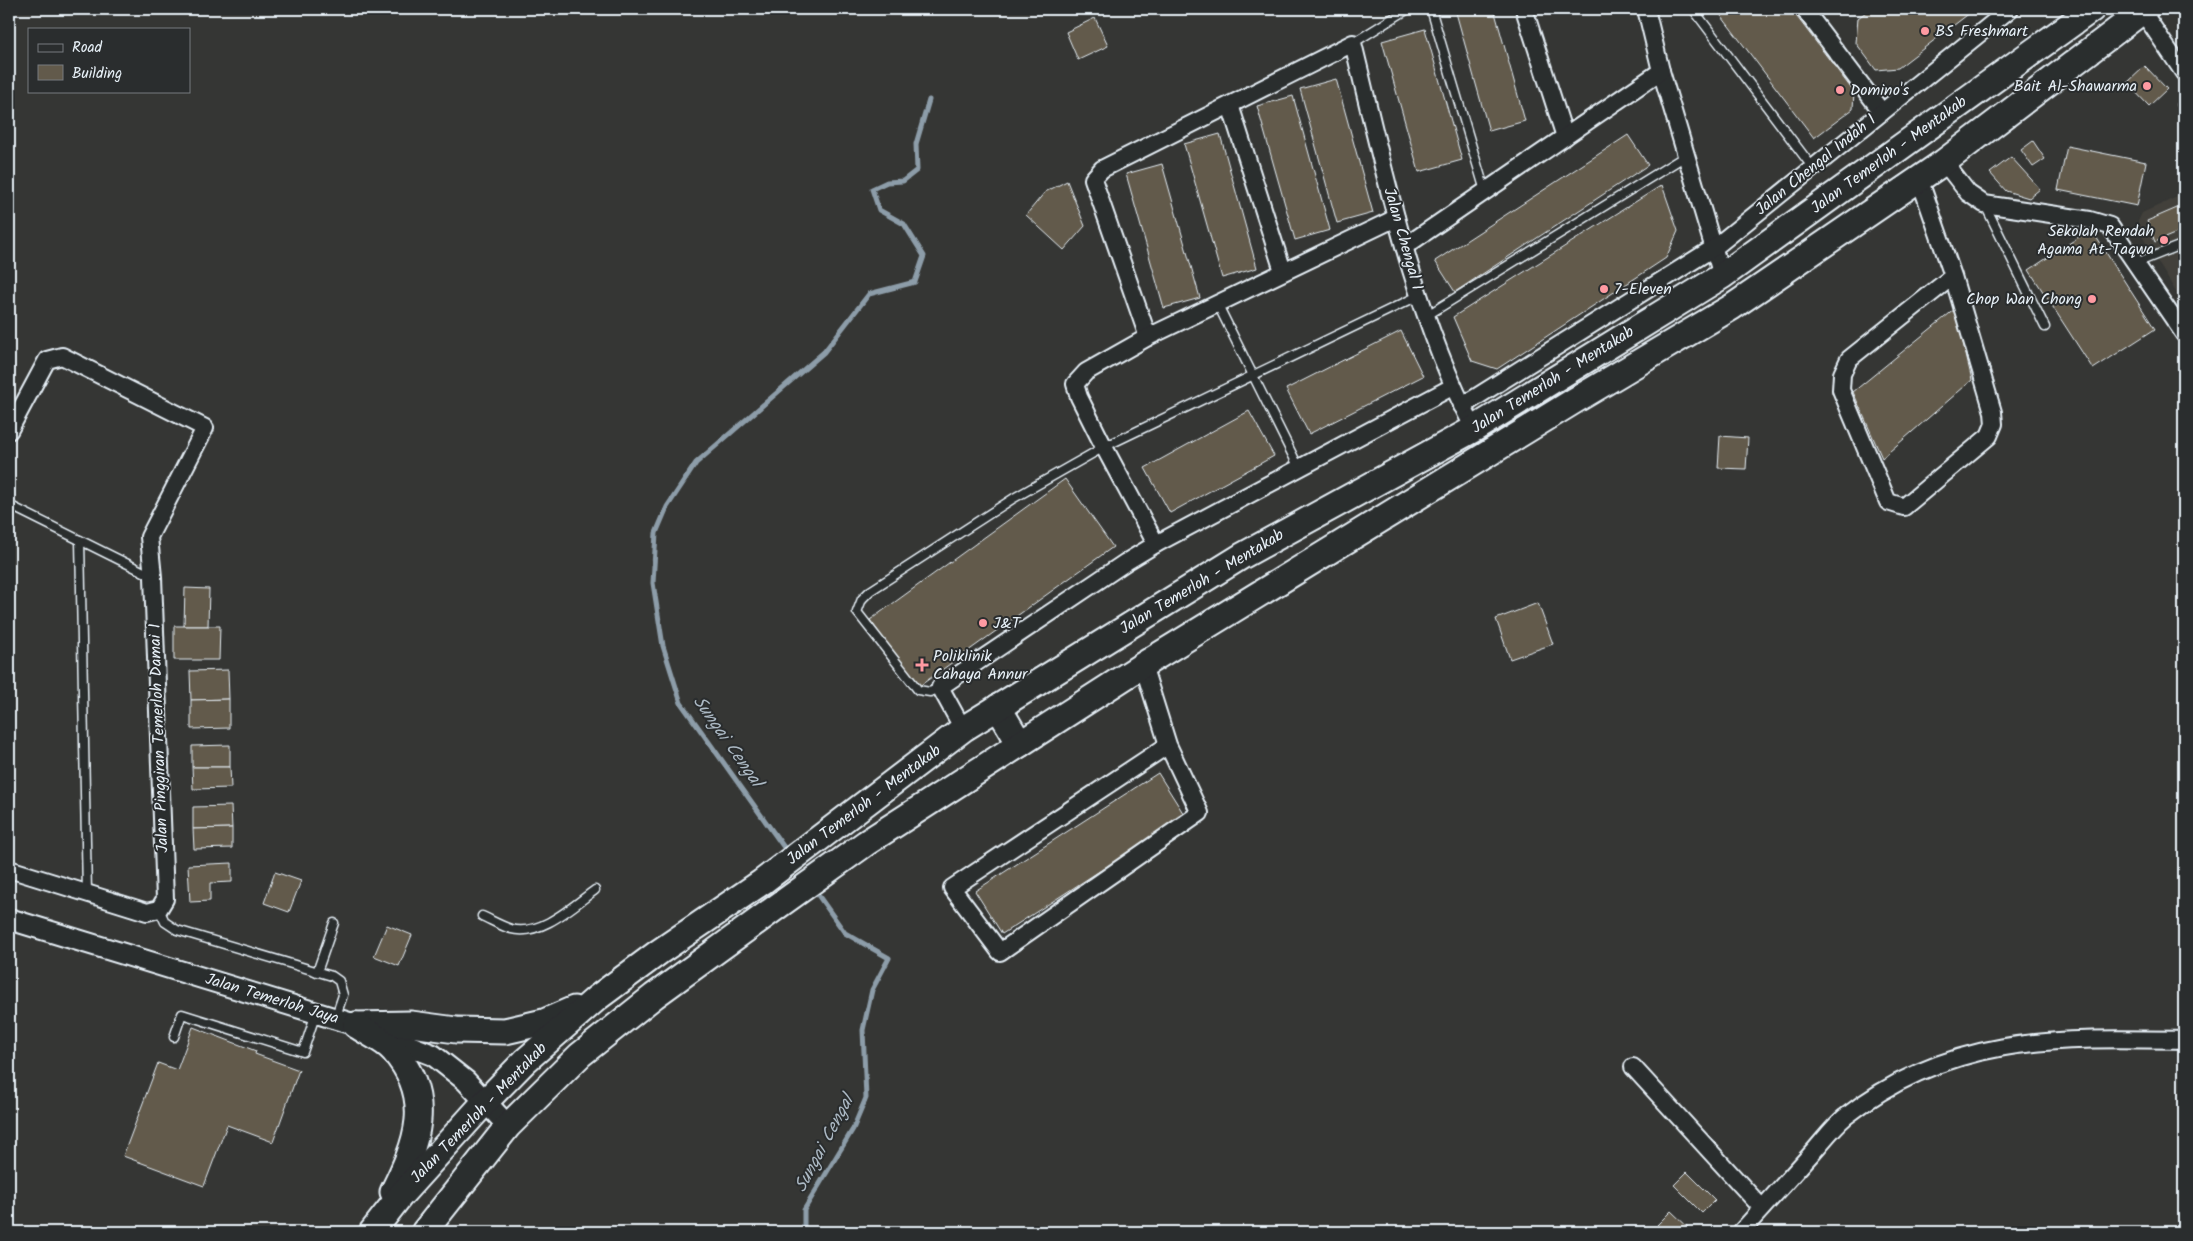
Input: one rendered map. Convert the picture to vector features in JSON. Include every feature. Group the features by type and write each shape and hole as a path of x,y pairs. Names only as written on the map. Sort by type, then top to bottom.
{"main road":[{"name":"Jalan Temerloh - Mentakab","path":"374,1229 400,1196 485,1102 525,1061 597,998 841,824 963,729 1242,556 1474,429 1722,276 2092,9"},
{"name":"Jalan Temerloh - Mentakab","path":"425,1231 508,1126 580,1055 654,996 858,849 1143,665 1574,401 1732,307 1944,162 2143,10"},
{"path":"998,706 1020,744"},
{"path":"346,1022 411,1024 456,1030 505,1031 544,1022 597,998"},
{"path":"346,1022 393,1050 409,1074 420,1106 418,1130 411,1154 374,1229"},
{"path":"374,1229 409,1204 418,1203 425,1206 428,1213 425,1231"}],"street":[{"path":"1524,9 1565,137"},
{"path":"1646,9 1661,70 1715,246 1722,276"},
{"name":"Jalan Chengal Indah 1","path":"1462,406 1715,246 2010,9"},
{"path":"2143,10 2184,72"},
{"path":"1813,12 1882,112"},
{"path":"1148,337 1093,179 1102,169 1353,43"},
{"name":"Jalan Chengal 1","path":"1353,43 1404,247 1426,316 1452,387 1474,429"},
{"path":"1404,247 1661,70"},
{"path":"1230,105 1282,271"},
{"path":"1944,162 1968,193 1984,204 2090,220 2110,226 2184,334"},
{"path":"1920,178 1953,276 1993,412 1994,424 1989,436 1904,507 1888,502 1841,390 1842,374 1849,359 1953,276"},
{"path":"1156,544 1104,447 1079,397 1075,384 1086,372 1148,337 1282,271 1396,218"},
{"name":"Jalan Pinggiran Temerloh Damai 1","path":"9,431 47,360 62,356 205,428 149,537 154,577 162,904"},
{"path":"963,729 940,687 1126,562 1156,544 1452,387"},
{"path":"1143,665 1168,745 1200,814 1000,952 952,888 1168,745"},
{"path":"9,869 147,912 162,904"},
{"name":"Jalan Temerloh Jaya","path":"9,919 346,1022 433,1055 466,1081 508,1126"},
{"path":"1741,1232 1844,1118 1896,1082 1945,1060 1986,1049 2035,1042 2125,1039 2184,1040"},
{"path":"1633,1067 1762,1208"}],"lane":[{"path":"1353,43 1408,9"},
{"path":"1431,9 1485,192"},
{"path":"1693,9 1813,168"},
{"path":"2184,103 2182,105 2184,110"},
{"path":"1426,316 1686,155"},
{"path":"1984,204 2044,327"},
{"path":"2136,263 2184,244"},
{"path":"940,687 930,692 918,690 857,612 862,599 902,569 1014,498 1104,447 1420,295"},
{"path":"1217,303 1299,468"},
{"path":"9,505 154,577"},
{"path":"80,540 88,894"},
{"path":"482,916 512,929 533,928 555,918 595,890"},
{"path":"162,904 165,922 177,930 317,972 339,981 343,995 346,1022"},
{"path":"317,972 334,923"},
{"path":"174,1037 182,1014 303,1052 316,1013"}],"shaded area":[{"name":"Sekolah Rendah Agama At-Taqwa","path":"2184,194 2184,305 2136,226 2142,213"}],"building":[{"path":"1455,9 1494,9 1525,121 1489,131"},
{"path":"1716,9 1791,9 1854,92 1853,109 1814,138"},
{"path":"1870,9 1975,9 1898,68 1876,70 1856,43 1858,18"},
{"path":"1095,18 1108,46 1078,60 1066,32"},
{"path":"1425,29 1462,160 1419,172 1382,41"},
{"name":"Bait Al-Shawarma","path":"2145,66 2167,89 2149,106 2127,83"},
{"path":"1336,79 1373,213 1337,223 1300,89"},
{"path":"1293,96 1330,230 1295,240 1257,106"},
{"path":"1220,134 1257,268 1222,278 1184,144"},
{"path":"1628,135 1648,165 1455,292 1435,261"},
{"path":"2033,141 2045,159 2033,167 2021,150"},
{"path":"2067,146 2146,162 2137,206 2058,190"},
{"path":"2011,157 2040,189 2029,198 2006,191 1990,173"},
{"path":"1162,164 1200,298 1164,308 1126,174"},
{"path":"1067,181 1085,226 1064,250 1026,215 1045,192"},
{"path":"1662,185 1678,231 1666,258 1497,369 1472,361 1453,317"},
{"path":"2184,205 2184,230 2155,242 2147,221"},
{"name":"Chop Wan Chong","path":"2091,229 2155,329 2093,369 2029,270"},
{"path":"1955,309 1972,380 1882,458 1853,392"},
{"path":"1401,331 1423,376 1309,434 1286,389"},
{"path":"1249,411 1274,456 1170,513 1145,468"},
{"path":"1720,436 1748,438 1746,469 1718,468"},
{"path":"1065,479 1113,547 918,687 870,620"},
{"path":"185,588 209,589 208,626 184,626"},
{"path":"1538,603 1553,644 1510,659 1496,619"},
{"path":"174,626 220,626 219,660 174,660"},
{"path":"228,670 229,699 191,700 190,671"},
{"path":"229,699 229,728 191,729 191,700"},
{"path":"230,745 230,767 192,767 192,746"},
{"path":"192,767 230,767 231,788 193,789"},
{"path":"1158,773 1185,816 1002,934 975,891"},
{"path":"231,806 232,828 193,829 193,807"},
{"path":"232,828 232,848 194,849 193,829"},
{"path":"232,863 232,882 210,883 210,901 190,902 188,865"},
{"path":"275,872 301,881 289,912 264,903"},
{"path":"387,925 412,935 399,966 374,956"},
{"path":"193,1027 256,1051 255,1054 299,1070 273,1142 227,1125 204,1186 123,1156 158,1063 177,1070"},
{"path":"1687,1172 1715,1200 1702,1213 1674,1185"},
{"path":"1671,1211 1693,1232 1665,1232 1657,1225"}],"waterway":[{"name":"Sungai Cengal","path":"788,853 681,703 663,646 653,583 656,533 667,507 696,463 824,352 869,294 915,282 924,256 904,224 879,210 872,189 887,182 903,181 917,170 916,144 929,100"},
{"name":"Sungai Cengal","path":"804,1232 804,1210 853,1129 866,1098 863,1030 872,990 889,958 845,933 813,888"}],"place":[{"name":"BS Freshmart","path":"1925,31"},
{"name":"Bait Al-Shawarma","path":"2147,86"},
{"name":"Domino's","path":"1840,90"},
{"name":"Sekolah Rendah Agama At-Taqwa","path":"2164,240"},
{"name":"7-Eleven","path":"1604,289"},
{"name":"Chop Wan Chong","path":"2092,299"},
{"name":"J&T","path":"983,623"},
{"name":"Poliklinik Cahaya Annur","path":"922,665"}]}
